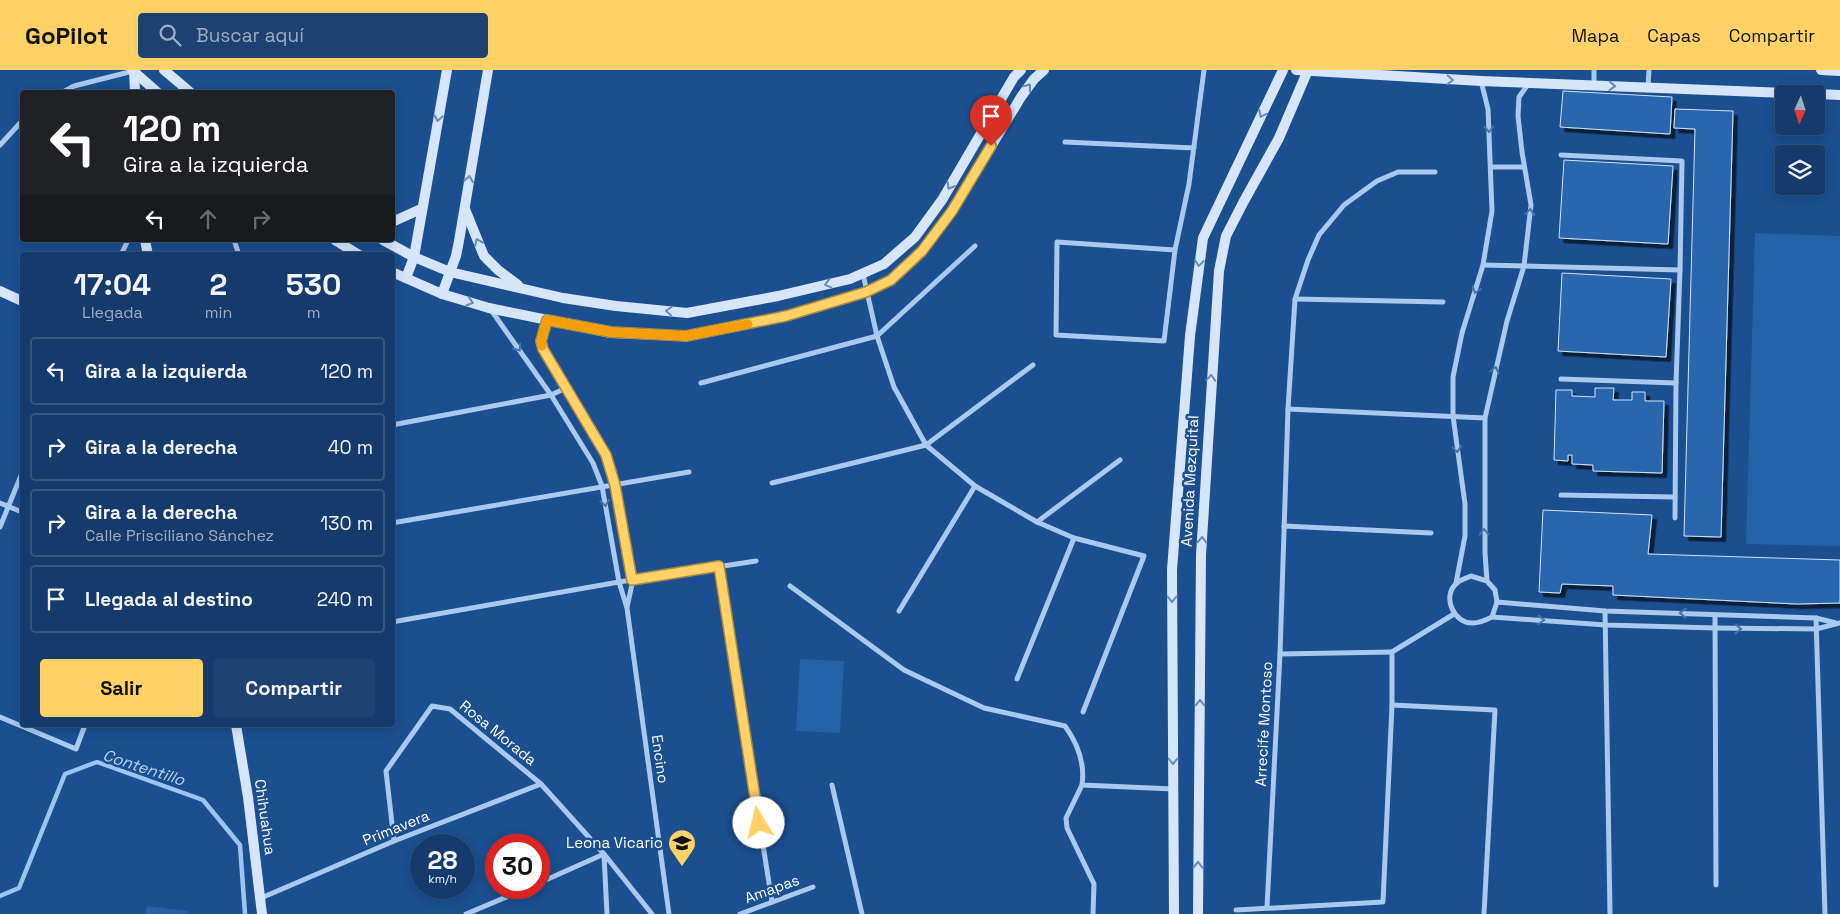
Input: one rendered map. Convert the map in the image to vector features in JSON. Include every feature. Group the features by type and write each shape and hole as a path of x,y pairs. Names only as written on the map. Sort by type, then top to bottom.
{"street":[{"path":"67,90 74,86 133,70"},
{"path":"133,70 135,90"},
{"path":"133,70 155,90"},
{"path":"164,70 188,90"},
{"path":"406,278 414,257 447,70"},
{"path":"442,294 459,241 488,70"},
{"path":"387,242 414,257 450,272 564,298 616,306 687,313 778,296 864,274 884,264 915,237 942,200 1014,77 1020,70"},
{"path":"395,273 442,294 490,308 611,332 686,336 786,316 866,292 891,280 922,251 952,211 1021,97 1034,79 1044,70"},
{"path":"1175,250 1057,242 1056,335 1164,340 1175,250 1189,184 1204,70"},
{"name":"Avenida Mezquital","path":"1174,914 1172,570 1190,336 1202,238 1283,70"},
{"path":"1304,70 1481,81 1775,92"},
{"name":"Avenida Mezquital","path":"1198,914 1201,555 1219,271 1226,236 1279,138 1304,70"},
{"path":"1594,70 1594,85"},
{"path":"1648,87 1649,70"},
{"path":"1822,70 1840,71"},
{"path":"1481,81 1488,109 1492,211 1484,265 1462,333 1453,377 1452,416 1466,504 1465,536 1456,583 1451,592 1450,603 1454,614 1461,620 1471,624 1482,622 1492,617 1606,625 1716,628 1816,629 1838,624"},
{"path":"1487,581 1484,512 1485,418 1507,321 1524,266 1531,205 1518,116 1520,97 1528,83"},
{"path":"1825,94 1840,95"},
{"path":"0,145 20,123"},
{"path":"1065,142 1194,148"},
{"path":"1561,155 1682,161 1676,383 1675,518"},
{"path":"1491,167 1524,166"},
{"path":"1280,654 1288,409 1295,299 1308,260 1320,235 1344,205 1377,181 1398,172 1435,172"},
{"path":"464,206 484,256 498,270 523,289"},
{"path":"395,221 421,209"},
{"path":"338,242 355,252"},
{"path":"701,382 877,336 975,246"},
{"path":"1484,265 1680,270"},
{"path":"864,274 866,292 877,336 894,387 926,445 975,486 1037,522 1074,538 1144,556 1083,712"},
{"path":"0,291 20,300"},
{"path":"1295,299 1443,302"},
{"path":"490,308 551,395 593,463 602,486 619,582 627,608"},
{"path":"547,320 541,341 543,349 606,455 615,485 632,580 627,608"},
{"path":"772,483 926,445 1033,365"},
{"path":"1561,379 1676,383"},
{"path":"395,423 551,395 566,388"},
{"path":"1288,409 1485,418"},
{"path":"1037,522 1120,460"},
{"path":"395,522 689,472"},
{"path":"0,527 20,478"},
{"path":"899,611 975,486"},
{"path":"1561,495 1674,497"},
{"path":"0,503 20,511"},
{"path":"1284,526 1431,533"},
{"path":"1017,679 1074,538"},
{"path":"395,621 619,582 756,561"},
{"path":"719,566 772,902"},
{"path":"1456,583 1471,576 1487,581 1495,590 1497,602 1492,617"},
{"path":"790,586 904,670 984,708 1066,726 1075,740 1084,771 1082,785 1066,818 1068,828 1094,884 1093,914"},
{"path":"1497,602 1605,611 1816,618 1838,624"},
{"name":"Encino","path":"627,608 669,914"},
{"path":"1605,611 1610,914"},
{"path":"1236,910 1383,902 1392,705 1392,652 1454,614"},
{"path":"1715,614 1716,884"},
{"path":"1816,618 1825,914"},
{"name":"Arrecife Montoso","path":"1267,908 1280,654 1392,652"},
{"path":"1392,705 1495,710 1484,914"},
{"name":"Rosa Morada","path":"394,841 386,771 432,706 450,709 541,784 604,854 652,914"},
{"path":"0,717 20,725"},
{"path":"24,727 76,749 84,727"},
{"name":"Chihuahua","path":"236,727 248,797 262,914"},
{"name":"Primavera","path":"261,898 394,841 541,784"},
{"path":"832,785 862,914"},
{"path":"1082,785 1173,788"},
{"path":"550,878 604,854 607,914"},
{"name":"Amapas","path":"740,914 813,887"},
{"path":"466,914 502,899"}],"shaded area":[{"path":"1755,233 1840,236 1840,546 1746,544"},
{"path":"800,659 844,661 840,733 796,731"},
{"path":"147,906 188,911 188,914 145,914"}],"building":[{"path":"1563,91 1672,97 1670,134 1560,127"},
{"path":"1675,109 1733,111 1721,537 1684,536 1695,129 1674,128"},
{"path":"1564,160 1673,166 1668,244 1559,238"},
{"path":"1562,273 1671,279 1666,357 1558,351"},
{"path":"1595,388 1614,388 1613,400 1632,400 1632,392 1645,392 1645,401 1664,401 1662,473 1593,471 1593,465 1572,464 1572,455 1568,455 1568,461 1554,460 1556,390 1572,390 1572,396 1595,397"},
{"path":"1543,510 1652,515 1648,554 1840,560 1840,603 1797,604 1613,595 1613,586 1562,584 1560,593 1539,592"}],"waterway":[{"name":"Contentillo","path":"0,896 19,888 65,774 97,762 203,800 240,845 245,914"}],"slow traffic":[{"path":"542,346 541,341 547,320 611,332 686,336 748,324"}],"place":[{"name":"Leona Vicario","path":"682,867"}],"route":[{"path":"759,823 719,566 632,580 615,485 606,455 543,349 541,341 547,320 611,332 686,336 786,316 866,292 891,280 922,251 952,211 991,146"}]}
